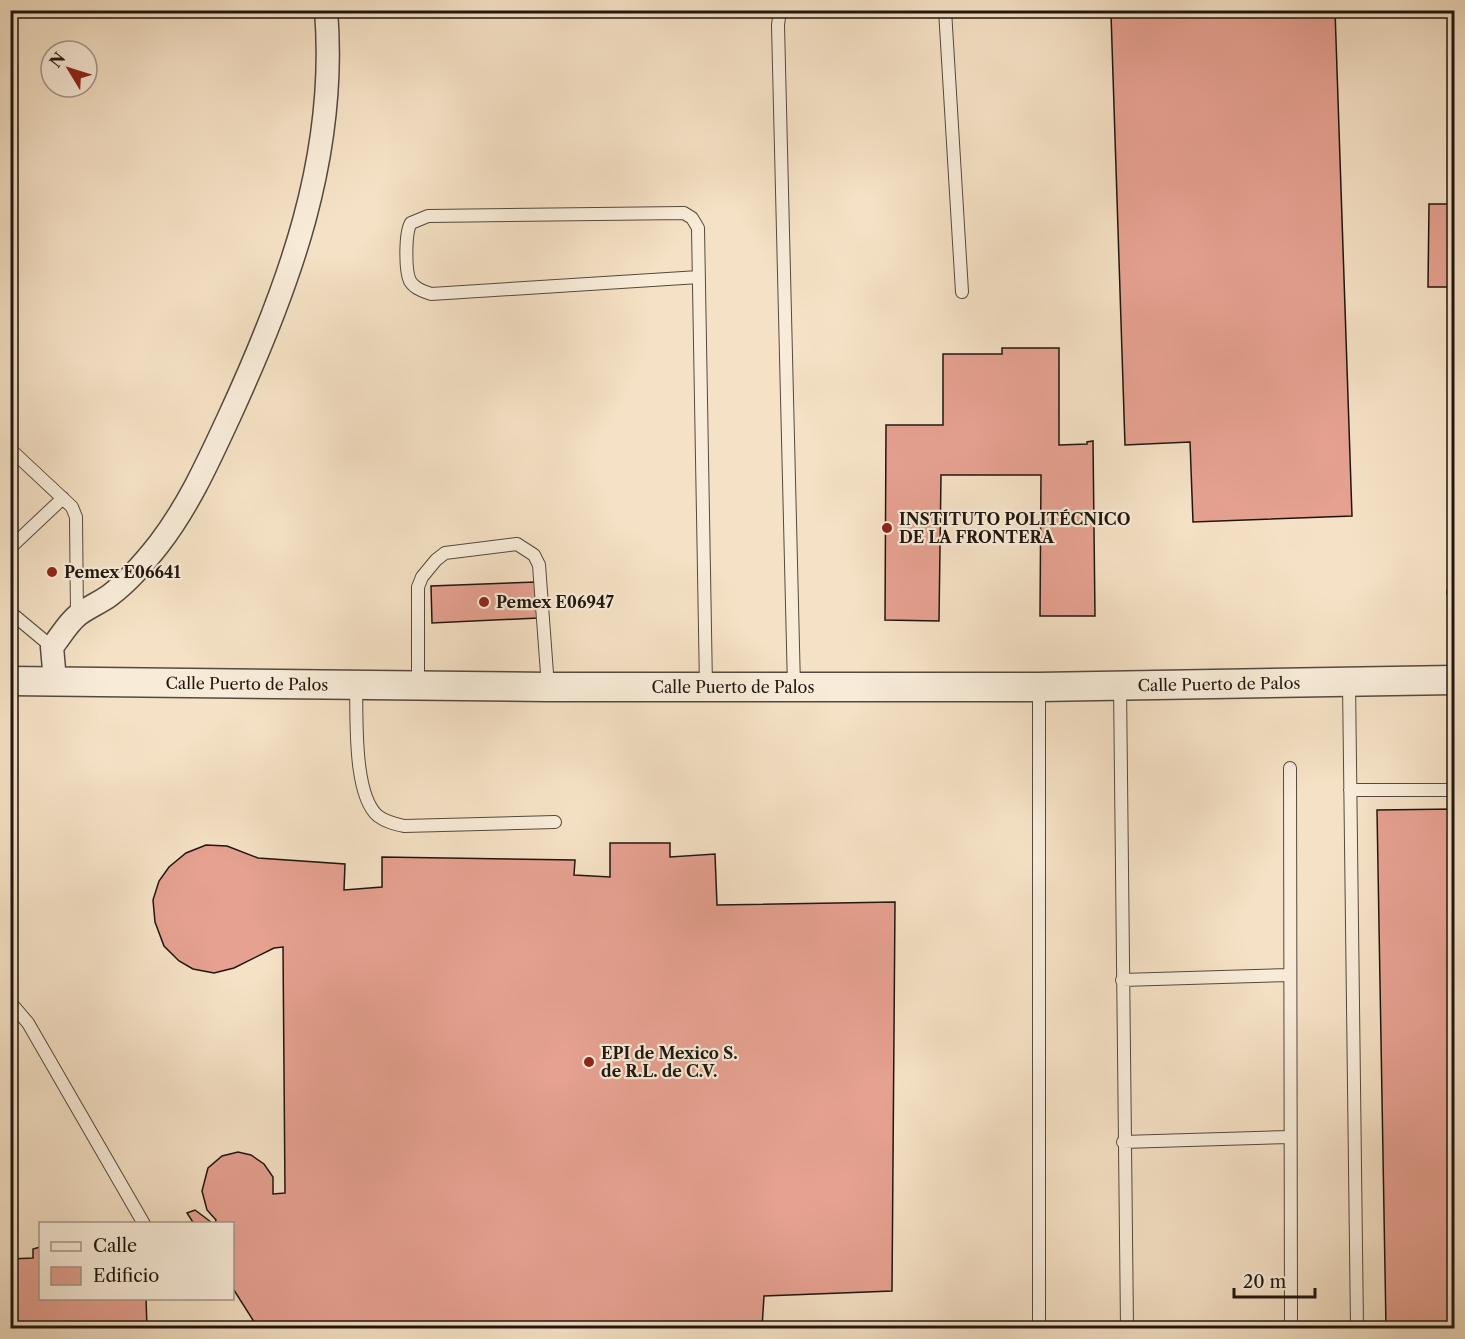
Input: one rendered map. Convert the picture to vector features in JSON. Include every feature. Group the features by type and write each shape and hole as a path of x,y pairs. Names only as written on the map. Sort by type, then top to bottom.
{"street":[{"path":"55,681 52,647 77,616 109,596 133,576 160,543 184,507 243,386 303,230 315,182 322,150 330,52 326,10"},
{"name":"Calle Puerto de Palos","path":"10,681 356,686 1039,687 1455,680"}],"lane":[{"path":"780,10 778,25 794,687"},
{"path":"945,10 962,292"},
{"path":"699,277 431,294 419,290 409,279 406,234 411,223 428,216 684,213 698,228 699,277 706,687"},
{"path":"10,448 72,507 76,517 77,616"},
{"path":"10,548 63,498"},
{"path":"418,685 418,587 427,569 445,553 517,544 534,555 539,565 548,687"},
{"path":"10,612 52,647"},
{"path":"1349,682 1357,1329"},
{"path":"1120,685 1123,1142 1127,1329"},
{"path":"356,686 358,765 370,806 378,816 390,823 404,826 555,822"},
{"path":"1039,687 1039,1329"},
{"path":"1290,768 1291,1329"},
{"path":"1350,790 1455,790"},
{"path":"1122,980 1290,975"},
{"path":"10,1002 28,1023 143,1222"},
{"path":"1123,1142 1290,1137"}],"building":[{"path":"1194,10 1335,10 1352,516 1193,522 1190,442 1125,445 1111,14"},
{"path":"1429,204 1454,204 1454,287 1428,287"},
{"path":"1002,348 1059,348 1059,445 1087,444 1093,441 1095,616 1040,616 1041,475 941,475 939,621 885,620 886,425 943,425 943,354 1002,354"},
{"name":"Pemex E06947","path":"536,582 538,618 432,623 431,586"},
{"path":"1454,809 1454,1328 1386,1328 1377,810"},
{"name":"EPI de Mexico S. de R.L. de C.V.","path":"610,843 670,843 670,857 715,854 717,905 895,902 892,1291 764,1296 762,1328 258,1328 234,1290 234,1222 216,1222 207,1210 202,1191 208,1168 222,1156 238,1152 251,1155 264,1164 273,1177 273,1194 285,1193 283,947 274,948 234,968 214,973 193,969 179,961 164,946 155,922 153,900 159,881 169,867 186,853 206,845 227,846 258,858 345,864 344,890 382,887 382,857 575,860 574,875 610,877"},
{"path":"195,1210 211,1222 193,1222 187,1213"},
{"path":"39,1247 39,1300 146,1300 147,1328 10,1328 10,1259 33,1258 33,1249"}],"place":[{"name":"INSTITUTO POLITÉCNICO DE LA FRONTERA","path":"887,528"},
{"name":"Pemex E06641","path":"52,572"},
{"name":"Pemex E06947","path":"484,602"},
{"name":"EPI de Mexico S. de R.L. de C.V.","path":"589,1062"}]}
